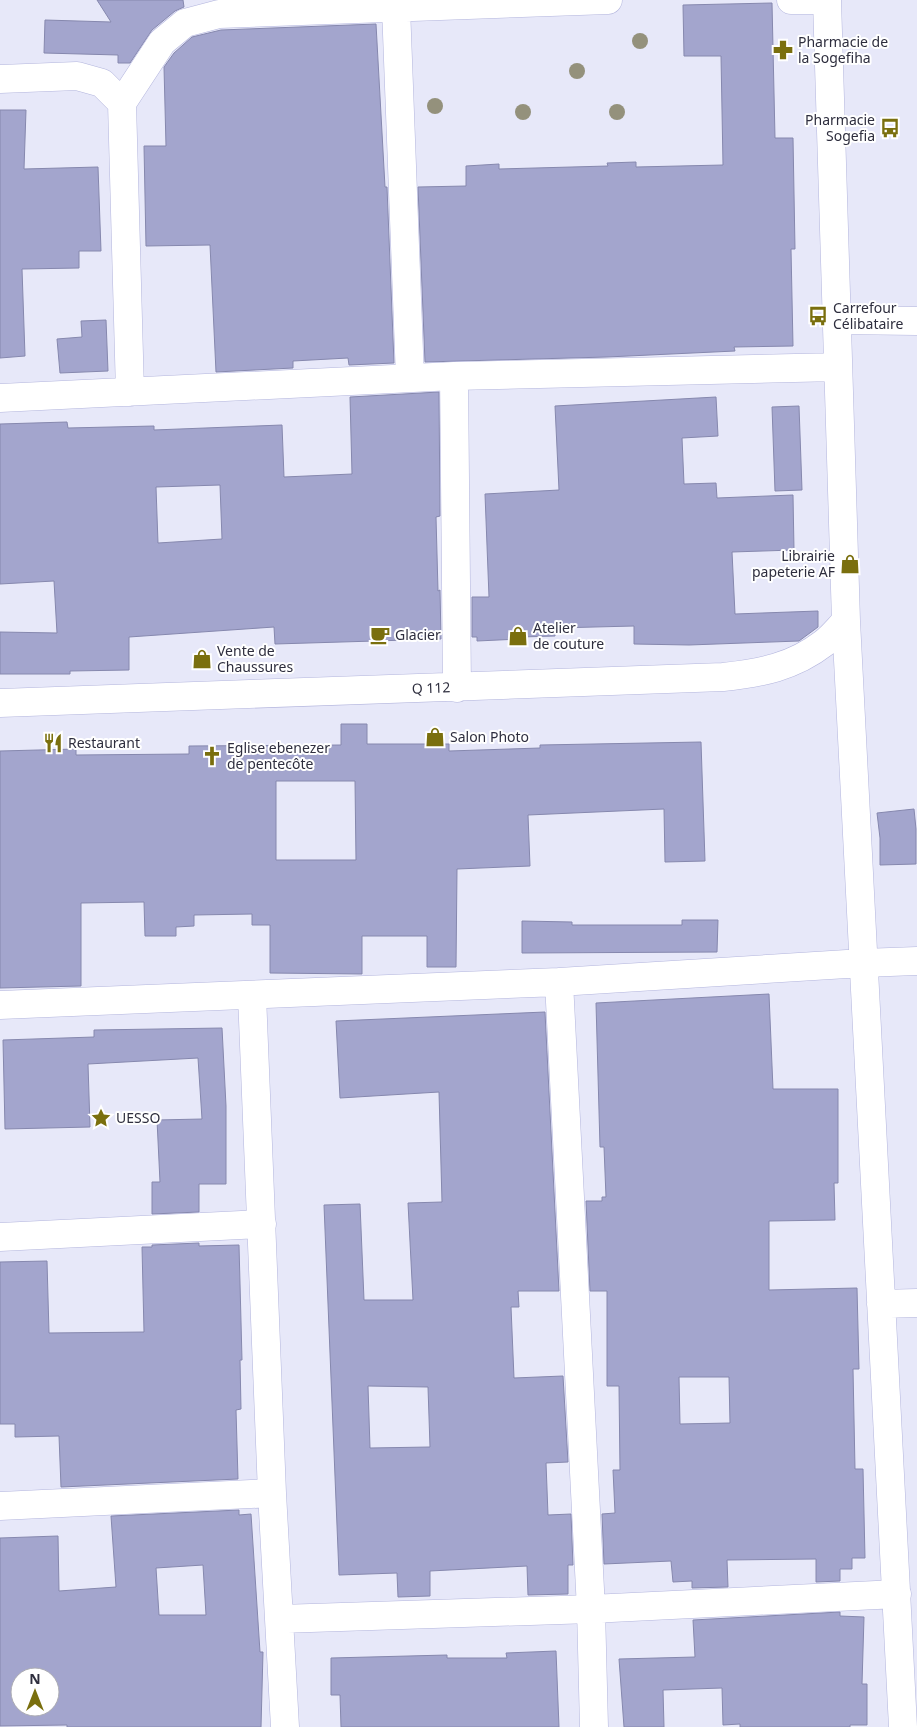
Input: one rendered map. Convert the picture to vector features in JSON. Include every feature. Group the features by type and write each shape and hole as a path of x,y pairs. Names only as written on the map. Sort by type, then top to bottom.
{"street":[{"path":"130,392 122,103 162,42 185,23 218,14 396,6 608,0"},
{"path":"792,0 827,0 846,621 880,1304 897,1594 902,1727"},
{"path":"396,6 410,378"},
{"path":"0,79 77,76 102,83 122,103"},
{"path":"837,320 917,321"},
{"path":"0,398 454,376 838,368"},
{"path":"454,376 457,688"},
{"name":"Q 112","path":"0,704 723,677 760,673 795,662 825,642 846,621"},
{"path":"0,1005 559,982 917,961"},
{"path":"559,982 590,1609 594,1727"},
{"path":"252,995 272,1493 285,1727"},
{"path":"0,1237 262,1224"},
{"path":"880,1304 917,1303"},
{"path":"0,1506 272,1493"},
{"path":"280,1619 590,1609 897,1594"}],"building":[{"path":"97,0 183,0 184,7 175,11 152,30 130,63 118,63 118,55 44,53 45,20 111,22"},
{"path":"772,3 775,138 793,138 795,249 791,249 793,346 734,347 735,351 607,357 425,362 418,187 466,186 466,166 499,164 499,169 608,166 607,163 636,162 636,167 723,165 721,56 684,56 683,5"},
{"path":"376,24 385,187 387,187 394,363 349,365 348,358 293,361 293,368 216,372 210,245 146,246 144,146 166,146 164,67 174,53 192,37 221,30"},
{"path":"0,110 26,110 24,169 98,167 101,251 79,251 79,268 22,269 25,356 0,358"},
{"path":"106,320 108,371 60,373 57,339 82,337 81,321"},
{"path":"439,392 440,516 436,517 441,639 275,644 274,627 129,637 129,670 70,671 70,674 0,674 0,632 57,633 54,581 0,584 0,424 67,422 68,428 154,426 154,430 282,425 284,477 352,474 350,397","holes":["220,485 222,539 158,543 156,487"]},
{"path":"716,397 718,436 682,438 684,484 716,483 717,498 793,495 794,550 732,552 735,614 818,611 818,627 799,641 689,645 634,644 634,626 555,628 555,636 520,637 520,639 477,641 477,637 472,637 472,597 489,597 485,494 559,490 555,406"},
{"path":"799,406 802,490 775,491 772,407"},
{"path":"341,724 367,724 367,744 449,744 449,751 540,748 540,745 701,742 705,861 665,862 664,809 528,815 530,866 457,869 456,967 427,967 427,936 362,936 362,974 270,973 270,925 252,925 252,914 194,915 194,926 176,927 176,936 145,936 144,902 81,903 81,986 0,988 0,751 76,749 76,755 189,754 189,746 341,745","holes":["276,781 355,781 356,860 276,860"]},
{"path":"914,809 916,864 880,865 880,838 877,813"},
{"path":"682,920 718,920 717,952 522,953 522,921 572,922 572,925 682,925"},
{"path":"769,994 773,1089 838,1089 838,1183 834,1183 835,1220 769,1221 769,1290 857,1288 859,1369 853,1369 855,1469 863,1469 865,1558 852,1558 852,1569 840,1569 840,1581 816,1582 816,1559 727,1560 728,1587 692,1588 692,1581 673,1582 671,1561 604,1564 602,1514 615,1513 613,1470 620,1470 619,1386 607,1386 607,1291 590,1291 586,1201 602,1201 602,1197 606,1197 604,1147 600,1147 596,1003","holes":["679,1377 729,1377 730,1423 680,1424"]},
{"path":"545,1012 559,1291 518,1291 519,1307 511,1307 514,1378 563,1376 568,1462 546,1463 548,1515 571,1514 573,1565 568,1565 568,1594 528,1595 527,1566 430,1571 430,1596 398,1597 397,1573 339,1575 324,1205 360,1204 364,1300 413,1300 408,1203 442,1202 439,1092 340,1098 336,1021","holes":["368,1386 428,1387 430,1447 370,1448"]},
{"path":"222,1028 226,1106 226,1184 199,1184 199,1212 152,1214 152,1182 160,1182 157,1120 202,1119 198,1058 88,1064 90,1127 5,1129 3,1040 94,1037 94,1030"},
{"path":"199,1243 199,1246 239,1245 242,1360 240,1360 241,1409 236,1410 238,1479 61,1487 59,1436 15,1437 15,1424 0,1424 0,1262 47,1261 49,1333 144,1332 142,1247"},
{"path":"239,1510 239,1515 251,1514 260,1652 263,1652 261,1727 0,1726 0,1538 58,1536 59,1591 116,1587 111,1516","holes":["203,1565 206,1615 159,1615 156,1568"]},
{"path":"840,1612 840,1616 864,1617 862,1684 867,1684 867,1725 850,1725 850,1727 740,1727 740,1724 723,1725 722,1688 663,1690 664,1727 624,1727 619,1659 695,1657 693,1620"},
{"path":"556,1651 559,1727 341,1727 340,1695 331,1695 331,1658 447,1655 447,1658 507,1658 506,1653"}],"place":[{"name":"Pharmacie de la Sogefiha","path":"783,50"},
{"name":"Pharmacie Sogefia","path":"890,128"},
{"name":"Carrefour Célibataire","path":"818,316"},
{"name":"Librairie papeterie AF","path":"850,564"},
{"name":"Glacier","path":"380,635"},
{"name":"Atelier de couture","path":"518,636"},
{"name":"Vente de Chaussures","path":"202,659"},
{"name":"Salon Photo","path":"435,737"},
{"name":"Restaurant","path":"53,743"},
{"name":"Eglise ebenezer de pentecôte","path":"212,756"},
{"name":"UESSO","path":"101,1118"}]}
